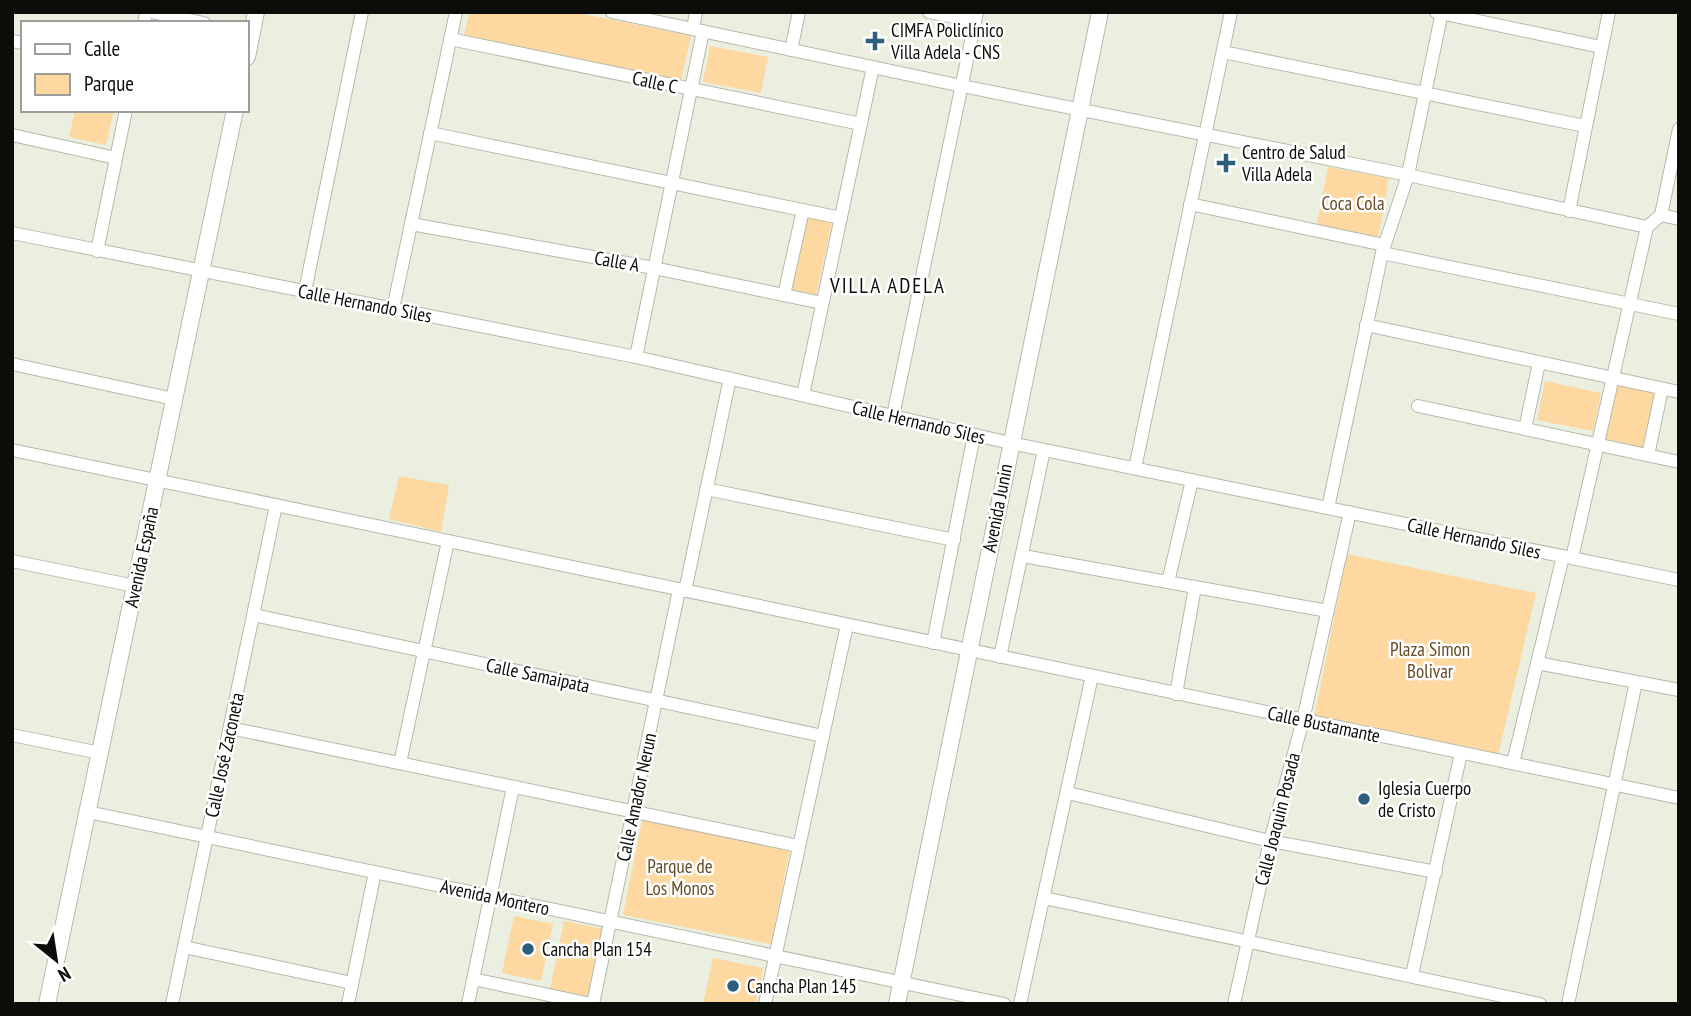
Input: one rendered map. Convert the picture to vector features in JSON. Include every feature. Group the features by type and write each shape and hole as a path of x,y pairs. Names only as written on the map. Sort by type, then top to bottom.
{"street":[{"path":"149,12 194,21"},
{"path":"249,32 256,12"},
{"path":"305,291 362,12"},
{"path":"393,309 456,12"},
{"path":"612,12 962,86 1408,175 1647,228"},
{"path":"636,357 691,89 698,30 696,12"},
{"path":"791,50 799,12"},
{"path":"893,416 976,17 929,12"},
{"name":"Avenida Junin","path":"897,1004 1100,12"},
{"path":"1135,468 1231,12"},
{"path":"1569,211 1609,12"},
{"path":"1328,508 1383,249 1408,175 1440,13 1601,47"},
{"name":"Calle C","path":"450,39 861,124"},
{"path":"1223,52 1585,126"},
{"path":"803,395 873,67"},
{"path":"97,251 126,112"},
{"name":"Avenida España","path":"47,1004 235,112"},
{"path":"1513,763 1537,663 1598,445 1647,228 1661,215 1679,129"},
{"path":"430,133 841,218"},
{"path":"12,135 116,158"},
{"path":"1190,204 1679,314"},
{"path":"784,295 803,210"},
{"path":"1661,215 1679,219"},
{"name":"Calle A","path":"411,224 654,268 822,303"},
{"name":"Calle Hernando Siles","path":"12,233 636,357 1010,443 1679,580"},
{"path":"1366,325 1679,392"},
{"path":"1525,429 1539,363"},
{"path":"12,365 174,399"},
{"name":"Calle Amador Nerun","path":"592,1004 656,701 730,379"},
{"path":"1647,455 1662,389"},
{"path":"1418,407 1679,462"},
{"name":"Avenida Junin","path":"933,643 974,435"},
{"name":"Calle Bustamante","path":"12,450 1679,798"},
{"name":"Avenida Junin","path":"1000,657 1044,450"},
{"path":"1168,582 1192,480"},
{"path":"706,489 954,540"},
{"name":"Calle José Zaconeta","path":"172,1004 276,505"},
{"name":"Calle Joaquin Posada","path":"1234,1004 1270,841 1303,720 1350,512"},
{"path":"400,763 448,541"},
{"path":"1023,556 1328,611"},
{"path":"12,561 135,586"},
{"path":"1176,694 1195,587"},
{"name":"Calle Samaipata","path":"254,615 823,736"},
{"path":"765,1004 847,625"},
{"path":"1537,663 1679,690"},
{"path":"1020,1004 1093,676"},
{"path":"1568,1004 1636,682"},
{"path":"230,728 799,846"},
{"path":"12,734 100,752"},
{"path":"1412,975 1461,753"},
{"path":"468,1004 513,787"},
{"path":"1068,793 1270,841 1436,872"},
{"name":"Avenida Montero","path":"88,812 1004,1004"},
{"path":"348,1004 375,873"},
{"path":"1044,898 1412,975 1481,997 1540,1004"},
{"path":"184,947 352,983"},
{"path":"473,979 592,1004"}],"green space":[{"path":"469,12 574,12 691,36 681,81 464,36"},
{"path":"710,46 768,57 761,93 703,82"},
{"path":"75,112 114,112 106,145 69,137"},
{"name":"Coca Cola","path":"1328,167 1389,178 1378,239 1316,228"},
{"path":"806,216 832,222 816,295 791,290"},
{"path":"1545,381 1601,393 1593,431 1537,420"},
{"path":"1615,382 1659,391 1646,452 1601,442"},
{"path":"399,476 449,485 441,532 389,519"},
{"name":"Plaza Simon Bolivar","path":"1347,554 1536,593 1496,764 1313,723"},
{"name":"Parque de Los Monos","path":"642,820 790,849 771,944 623,915"},
{"name":"Cancha Plan 154","path":"514,916 553,924 541,981 502,973"},
{"path":"564,921 604,929 590,997 550,989"},
{"name":"Cancha Plan 145","path":"713,958 763,968 756,1004 703,1004"}],"place":[{"name":"CIMFA Policlínico Villa Adela - CNS","path":"875,41"},
{"name":"Centro de Salud Villa Adela","path":"1226,163"},
{"name":"Iglesia Cuerpo de Cristo","path":"1364,799"},
{"name":"Cancha Plan 154","path":"528,949"},
{"name":"Cancha Plan 145","path":"733,986"}],"district":[{"name":"VILLA ADELA","path":"888,285"}]}
